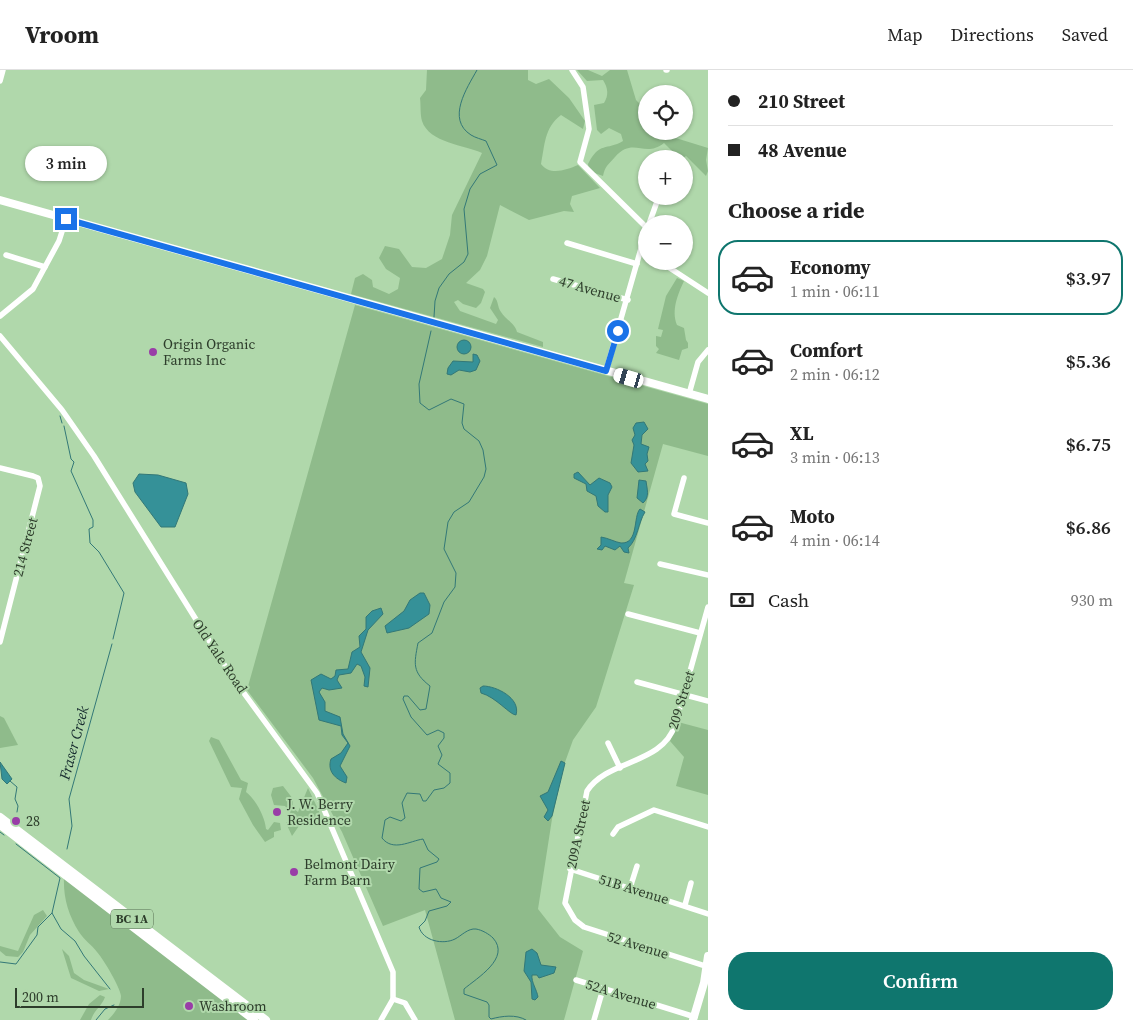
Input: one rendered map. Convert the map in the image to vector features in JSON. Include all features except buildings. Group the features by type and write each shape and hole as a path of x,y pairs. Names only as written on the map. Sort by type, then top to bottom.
{"main road":[{"path":"0,200 708,400"},
{"name":"BC 1A","path":"0,817 266,1020"},
{"name":"BC 1A","path":"0,825 254,1020"},
{"path":"694,1018 706,980 708,956"}],"street":[{"path":"0,81 3,70"},
{"path":"572,70 583,87 589,129 580,162 638,219"},
{"path":"0,316 33,289 59,241 66,219"},
{"path":"567,243 637,264 606,371"},
{"path":"6,255 45,267"},
{"path":"673,270 708,293"},
{"name":"47 Avenue","path":"553,279 628,300"},
{"name":"Old Yale Road","path":"0,336 62,410 94,456 230,674 317,793 393,972 392,999 381,1020"},
{"path":"689,394 698,362 708,350"},
{"name":"214 Street","path":"0,468 33,476 40,481 40,492 0,642"},
{"path":"684,478 674,514 708,523"},
{"path":"660,564 708,575"},
{"name":"209 Street","path":"620,768 652,752 665,743 673,731 708,606"},
{"path":"628,614 700,633"},
{"path":"637,682 708,701"},
{"path":"608,743 620,768"},
{"name":"209A Street","path":"572,916 565,903 570,869 587,791 597,779 620,768"},
{"path":"613,834 618,826 652,810 708,827"},
{"path":"630,888 637,866"},
{"name":"51B Avenue","path":"570,869 708,914"},
{"path":"685,905 691,883"},
{"name":"51B Avenue","path":"696,909 708,909"},
{"name":"52 Avenue","path":"572,916 587,929 707,967"},
{"name":"52A Avenue","path":"576,980 694,1018"},
{"path":"594,1020 603,988"},
{"path":"392,999 405,1003 415,1020"}],"green space":[{"path":"427,70 528,70 528,80 536,84 549,79 569,98 585,121 583,129 561,115 555,120 546,137 541,164 553,171 578,165 600,188 572,196 570,204 574,212 564,211 529,220 500,205 487,256 480,270 466,283 483,289 485,292 481,303 476,308 463,304 458,300 454,302 460,311 496,324 498,320 490,308 494,297 501,312 517,332 543,342 543,347 351,294 355,278 363,274 372,280 373,287 389,294 398,289 400,278 386,269 379,258 385,246 399,249 412,267 426,268 442,259 450,235 452,215 482,153 440,139 426,128 421,118 420,98 426,90"},
{"path":"577,70 588,70 602,76 610,70 627,70 638,102 638,140 682,140 708,148 706,160 708,171 706,176 693,163 693,150 671,150 664,143 651,149 628,148 622,151 607,166 603,176 589,171 588,164 596,152 623,141 621,134 609,128 601,134 597,130 594,105 604,103 607,97 607,89 603,80 587,81"},
{"path":"677,278 684,281 676,302 675,319 677,325 684,328 688,343 688,348 682,350 679,360 656,353 659,349 656,346 656,336 661,337 663,330 658,329 666,296"},
{"path":"355,305 708,404 708,456 663,444 624,583 634,585 596,707 573,740 564,765 552,819 538,909 560,937 583,951 564,1020 455,1020 425,910 383,926 342,832 313,778 247,690"},
{"path":"0,716 4,718 18,745 0,748"},
{"path":"678,722 708,730 708,795 676,786 684,757 670,741"},
{"path":"211,737 219,740 241,780 248,783 246,792 259,809 266,829 268,830 274,822 280,823 281,830 274,832 274,837 265,842 253,825 239,799 242,788 231,787 209,741"},
{"path":"283,786 293,799 293,808 298,812 308,788 326,826 301,823 292,836 286,823 293,816 285,806 274,805 271,795 273,788"},
{"path":"64,876 251,1020 108,1020 115,1012 121,999 120,992 104,961 81,935 72,919 65,898"},
{"path":"43,910 47,916 30,935 23,952 18,957 6,956 0,951 0,946 18,951 34,915"},
{"path":"62,949 69,956 74,973 84,980 109,989 99,991 71,978"},
{"path":"100,995 105,997 91,1020 80,1020 89,1004"}],"water":[{"path":"464,340 469,342 471,347 469,352 464,354 459,352 457,347 459,342"},
{"path":"473,354 477,355 480,361 476,370 470,372 459,370 451,375 447,374 448,368 453,361 473,362"},
{"path":"644,422 648,429 642,435 641,444 649,447 648,461 645,464 648,471 638,472 631,463 634,445 632,440 635,435 633,428 636,423"},
{"path":"578,472 590,485 599,478 610,483 612,487 608,495 608,512 605,512 598,506 596,496 587,491 586,484 574,478 574,474"},
{"path":"139,474 158,475 186,483 188,494 175,527 161,527 135,492 133,483"},
{"path":"639,480 646,481 647,496 643,503 637,498"},
{"path":"640,509 645,512 634,540 628,548 629,553 624,552 620,546 615,550 605,546 602,550 597,549 601,545 601,537 621,543 631,539"},
{"path":"420,593 424,593 430,605 429,614 409,628 387,633 385,626 404,611 410,600"},
{"path":"381,608 383,614 368,630 361,652 370,668 368,687 364,686 365,677 361,666 357,664 351,673 339,675 337,680 342,688 329,690 322,688 319,692 325,702 325,711 340,717 343,734 350,746 340,766 347,777 346,783 333,774 330,763 331,759 341,753 348,743 342,735 341,726 319,720 311,680 321,674 331,679 335,676 336,670 348,669 352,652 360,647 359,636 366,629 366,617 372,611"},
{"path":"483,686 494,688 511,698 517,709 516,715 492,698 481,693 480,688"},
{"path":"561,761 565,763 552,816 548,821 544,817 548,810 540,796 548,792"},
{"path":"0,762 12,779 7,784 2,779"},
{"path":"532,949 537,953 541,965 556,967 554,973 539,978 537,975 532,975 538,997 535,1000 532,999 531,982 524,971 526,952"}],"waterway":[{"path":"434,317 435,301 439,288 449,274 464,262 468,254 464,209 470,189 480,174 497,165 486,141 471,135 460,121 461,103 477,70"},
{"path":"431,331 419,384 420,403 429,410 451,399 464,404 462,423 464,429 479,441 483,450 486,469 484,477 469,502 454,512 448,522 444,549 456,573 455,587 444,602 432,633 418,643 415,662 417,672 430,686 426,709 420,710 408,696 404,696 403,699 411,717 427,735 438,730 444,733 444,738 438,746 442,755 438,764 450,773 450,783 444,788 434,790 426,801 423,801 420,794 407,793 402,803 405,818 401,821 390,817 385,820 382,838 386,842 396,845 423,839 428,850 439,859 437,862 420,868 419,889 423,892 436,889 441,898 451,902 447,906 429,911 425,921 419,927 425,936 429,939 445,942 476,929 490,935 497,945 498,953 495,960 484,973 464,989 464,994 487,1002 491,1019 509,1016 526,1020"},
{"name":"Fraser Creek","path":"60,416 62,423"},
{"name":"Fraser Creek","path":"64,426 71,459 74,462 71,471 93,520 93,527 89,529 90,543 99,552 124,593 113,639"},
{"name":"Fraser Creek","path":"67,849 72,826 69,799 112,644"},
{"path":"10,781 17,787 15,799 18,806 17,812"},
{"path":"0,832 4,835"},
{"name":"Fraser Creek","path":"16,844 60,878 52,913 61,929 75,941 84,956 110,989"},
{"path":"0,962 16,964 37,935 38,927 52,913"},
{"name":"Fraser Creek","path":"96,1020 105,1009 114,1005"}],"place":[{"name":"Origin Organic Farms Inc","path":"153,352"},
{"name":"J. W. Berry Residence","path":"277,812"},
{"name":"28","path":"16,821"},
{"name":"Belmont Dairy Farm Barn","path":"294,872"},
{"name":"Washroom","path":"189,1006"}],"route":[{"path":"66,219 606,371 618,331"}]}
